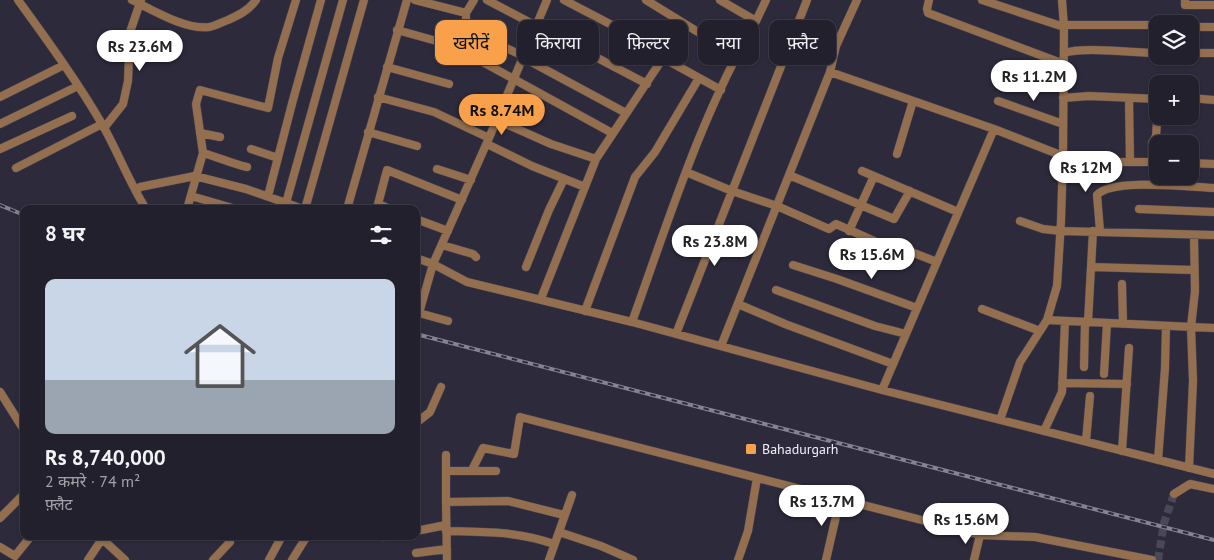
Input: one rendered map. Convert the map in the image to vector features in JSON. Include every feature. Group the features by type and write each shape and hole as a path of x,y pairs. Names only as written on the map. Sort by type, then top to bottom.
{"street":[{"path":"18,0 64,65 103,126 144,205"},
{"path":"16,168 103,126 123,104 128,81 130,32 137,1 173,20 194,26 210,27 250,8 256,0"},
{"path":"188,205 203,153 196,104 200,90 268,108 278,58 296,0"},
{"path":"268,196 321,0"},
{"path":"286,202 343,0"},
{"path":"305,205 364,0"},
{"path":"348,205 407,0"},
{"path":"415,0 466,13"},
{"path":"466,20 466,13 474,0"},
{"path":"487,0 526,20"},
{"path":"538,20 547,0"},
{"path":"564,0 609,24"},
{"path":"646,0 698,32"},
{"path":"720,0 730,2 755,20"},
{"path":"756,20 766,0"},
{"path":"676,334 807,0"},
{"path":"721,346 830,72 836,46 857,0"},
{"path":"929,0 928,13 1064,64"},
{"path":"982,0 1064,26 1149,25"},
{"path":"1000,420 1020,362 1047,320 1057,286 1063,156 1064,26 1062,0"},
{"path":"1185,0 1185,5 1214,5"},
{"path":"1199,27 1214,27"},
{"path":"397,30 435,40"},
{"path":"1064,53 1070,51 1149,53"},
{"path":"1199,53 1214,53"},
{"path":"599,59 646,84"},
{"path":"0,97 64,65"},
{"path":"490,65 513,80 612,133"},
{"path":"420,306 433,264 520,65"},
{"path":"538,65 626,113"},
{"path":"542,296 596,159 658,65"},
{"path":"676,65 721,90"},
{"path":"632,322 686,172 733,65"},
{"path":"387,67 449,84"},
{"path":"830,72 994,128 1063,156"},
{"path":"586,311 635,177 655,152 699,78"},
{"path":"0,124 78,86"},
{"path":"1063,98 1089,96 1149,99"},
{"path":"378,97 434,112 532,166 585,187"},
{"path":"1129,98 1130,162"},
{"path":"1199,99 1214,100"},
{"path":"897,154 913,100"},
{"path":"998,101 1063,124"},
{"path":"0,150 72,116"},
{"path":"497,120 551,144 596,159"},
{"path":"882,390 994,128"},
{"path":"368,132 417,146"},
{"path":"200,133 220,137"},
{"path":"251,149 278,158"},
{"path":"203,153 229,163 247,167"},
{"path":"1062,169 1103,169 1121,162 1149,163"},
{"path":"1199,163 1214,164"},
{"path":"437,169 471,180"},
{"path":"380,205 378,204 387,170 462,200"},
{"path":"862,171 958,212"},
{"path":"686,172 732,191 776,206 829,229 836,224 899,252 902,248 937,262"},
{"path":"789,175 894,218 910,191"},
{"path":"136,191 140,187 196,176 246,189 294,205"},
{"path":"849,230 874,176"},
{"path":"526,267 564,179"},
{"path":"1084,367 1086,322 1096,231 1097,195 1101,190 1122,186 1152,185 1214,188"},
{"path":"191,196 222,205"},
{"path":"1139,209 1214,212"},
{"path":"420,220 448,231"},
{"path":"1020,221 1060,232 1096,231 1214,235"},
{"path":"1189,468 1193,381 1192,327 1195,291 1194,234"},
{"path":"442,245 473,254 476,257"},
{"path":"420,259 467,282 632,322 882,390 1214,474"},
{"path":"792,265 838,279 917,308"},
{"path":"1091,267 1194,270"},
{"path":"1122,284 1122,324"},
{"path":"776,290 875,326 906,334"},
{"path":"738,304 785,324 893,364"},
{"path":"982,309 1040,331"},
{"path":"420,313 448,322"},
{"path":"1047,320 1214,328"},
{"path":"1044,431 1062,392 1065,321"},
{"path":"1104,374 1107,323"},
{"path":"1158,460 1165,368 1166,326"},
{"path":"1122,451 1129,348"},
{"path":"1062,383 1127,384"},
{"path":"420,420 430,412 441,387"},
{"path":"0,392 20,424"},
{"path":"1086,442 1090,396"},
{"path":"472,470 483,448 514,454 520,417 980,535 1035,537 1152,560"},
{"path":"446,455 447,560"},
{"path":"447,471 496,471"},
{"path":"738,560 748,531 757,478"},
{"path":"1174,494 1190,484 1214,489"},
{"path":"549,560 572,495"},
{"path":"0,518 20,498"},
{"path":"826,560 840,499"},
{"path":"446,502 508,501 564,516"},
{"path":"420,530 446,528 514,533 554,544"},
{"path":"559,532 602,546 633,560"},
{"path":"974,560 980,535"},
{"path":"15,556 29,540"},
{"path":"88,560 99,540"},
{"path":"102,540 125,560"},
{"path":"213,560 230,542 229,540"},
{"path":"269,560 280,540"},
{"path":"292,560 304,540"},
{"path":"0,547 22,560"},
{"path":"416,553 447,549"}],"tunnel":[{"path":"1158,560 1164,523 1174,494"}],"railway":[{"path":"0,205 20,213"},
{"path":"420,335 1214,540"}],"place":[{"name":"Bahadurgarh","path":"751,449"}]}
